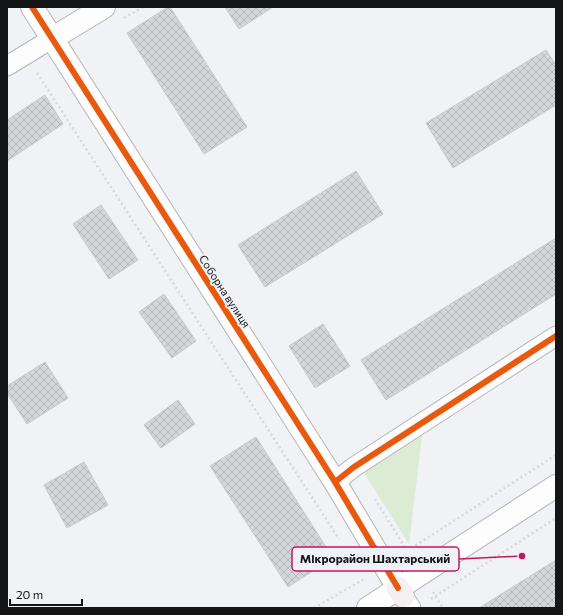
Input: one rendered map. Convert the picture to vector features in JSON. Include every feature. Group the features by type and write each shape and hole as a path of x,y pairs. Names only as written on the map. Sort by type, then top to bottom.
{"street":[{"name":"Соборна вулиця","path":"32,7 335,482 404,597"},
{"path":"7,66 104,7"},
{"path":"335,482 354,467 556,336"},
{"path":"368,608 404,597 556,486"}],"path":[{"path":"37,73 343,545"},
{"path":"314,608 365,578 384,564 556,455"},
{"path":"430,600 556,518"},
{"path":"361,572 365,578"}],"green space":[{"path":"423,428 409,544 361,468"}],"building":[{"path":"170,7 247,127 204,154 127,33"},
{"path":"225,7 273,7 239,29"},
{"path":"546,50 556,65 556,105 453,168 426,123"},
{"path":"45,95 63,124 7,161 7,120"},
{"path":"356,171 383,214 265,287 238,245"},
{"path":"101,205 138,260 109,279 73,224"},
{"path":"556,238 556,294 386,400 361,360"},
{"path":"164,294 196,341 172,358 139,312"},
{"path":"323,324 350,366 315,388 289,346"},
{"path":"45,362 68,398 27,424 7,393 7,386"},
{"path":"178,400 195,424 161,448 144,425"},
{"path":"256,437 333,558 288,587 210,466"},
{"path":"84,462 108,505 67,528 44,485"},
{"path":"556,560 556,608 479,608"}],"cycle path":[{"path":"32,7 335,482 398,588"},
{"path":"335,482 354,467 556,336"}],"place":[{"name":"Мікрорайон Шахтарський","path":"522,556"}]}
